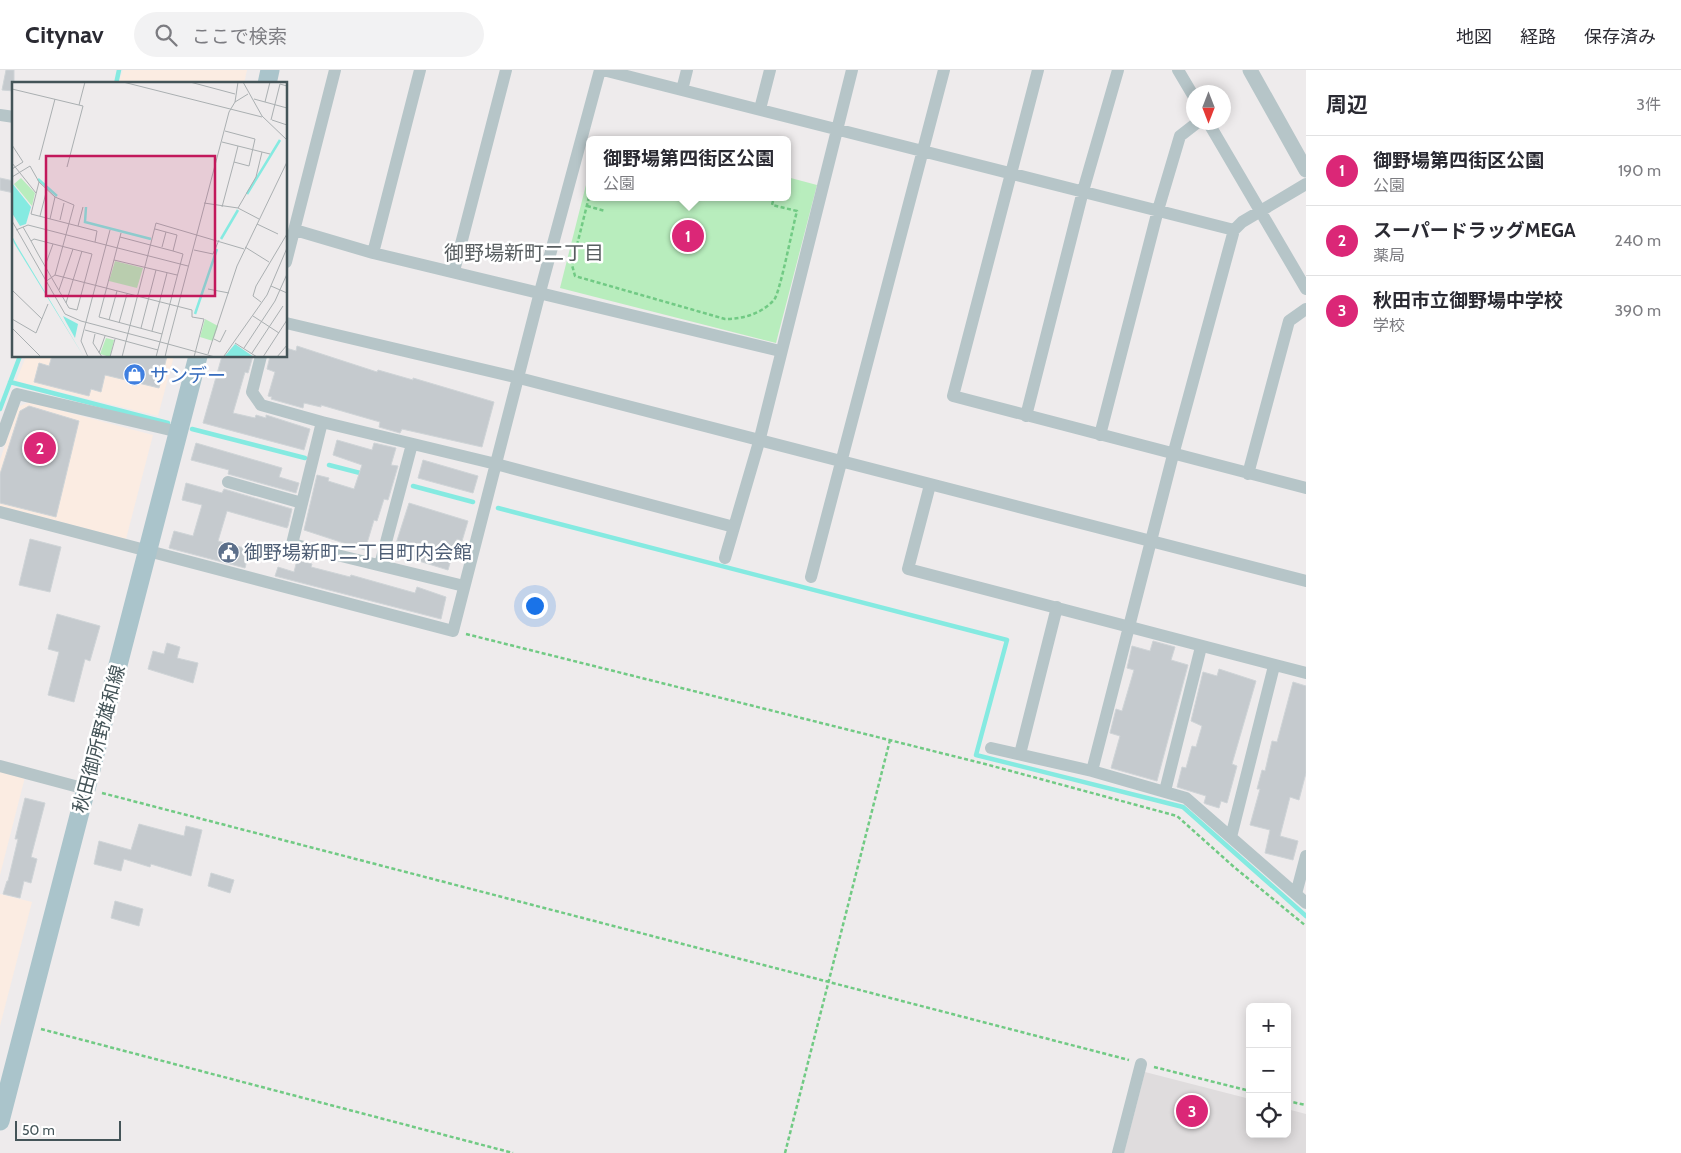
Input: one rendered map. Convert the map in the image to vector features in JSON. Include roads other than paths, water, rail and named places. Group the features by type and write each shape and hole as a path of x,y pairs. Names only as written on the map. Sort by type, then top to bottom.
{"main road":[{"name":"秋田御所野雄和線","path":"0,1121 198,358"}],"street":[{"path":"288,255 335,70"},
{"path":"373,252 420,70"},
{"path":"454,271 506,70"},
{"path":"0,512 453,630 540,292 602,70 1234,230"},
{"path":"682,90 688,70"},
{"path":"760,109 770,70"},
{"path":"725,558 759,442 780,351 852,70"},
{"path":"811,577 944,70"},
{"path":"1038,70 1010,172 954,396 1173,455 1306,488"},
{"path":"1026,416 1083,191 1118,70"},
{"path":"1178,70 1187,85"},
{"path":"1250,70 1306,170"},
{"path":"1100,435 1158,210 1180,136 1188,130"},
{"path":"1213,130 1306,290"},
{"path":"1092,771 1173,455 1234,230 1242,222 1306,184"},
{"path":"295,230 373,252 780,351"},
{"path":"1248,474 1289,321 1306,309"},
{"path":"288,323 519,378 759,442 1306,581"},
{"path":"260,358 252,392 261,405 322,422 496,464 734,527"},
{"path":"0,441 17,394 179,432"},
{"path":"322,422 292,544 464,586"},
{"path":"380,565 412,444"},
{"path":"228,482 302,503"},
{"path":"930,485 908,569 1129,626 1201,648 1306,674"},
{"path":"1020,754 1057,607"},
{"path":"1165,791 1201,648"},
{"path":"1231,837 1274,666"},
{"path":"991,748 1092,771 1186,798 1306,903"},
{"path":"0,766 86,789"},
{"path":"1296,894 1306,856"},
{"path":"1118,1153 1141,1064"}],"waterway":[{"path":"116,82 119,70"},
{"path":"0,409 19,358"},
{"path":"10,382 168,423"},
{"path":"192,429 305,458"},
{"path":"329,465 364,474"},
{"path":"413,486 473,502"},
{"path":"498,508 1007,640 976,755 1183,807 1306,916"}],"place":[{"name":"御野場第四街区公園","path":"688,236"},
{"name":"サンデー","path":"134,375"},
{"name":"スーパードラッグMEGA","path":"40,448"},
{"name":"御野場新町二丁目町内会館","path":"228,552"},
{"name":"秋田市立御野場中学校","path":"1192,1111"}],"district":[{"name":"御野場新町二丁目","path":"524,253"}]}
